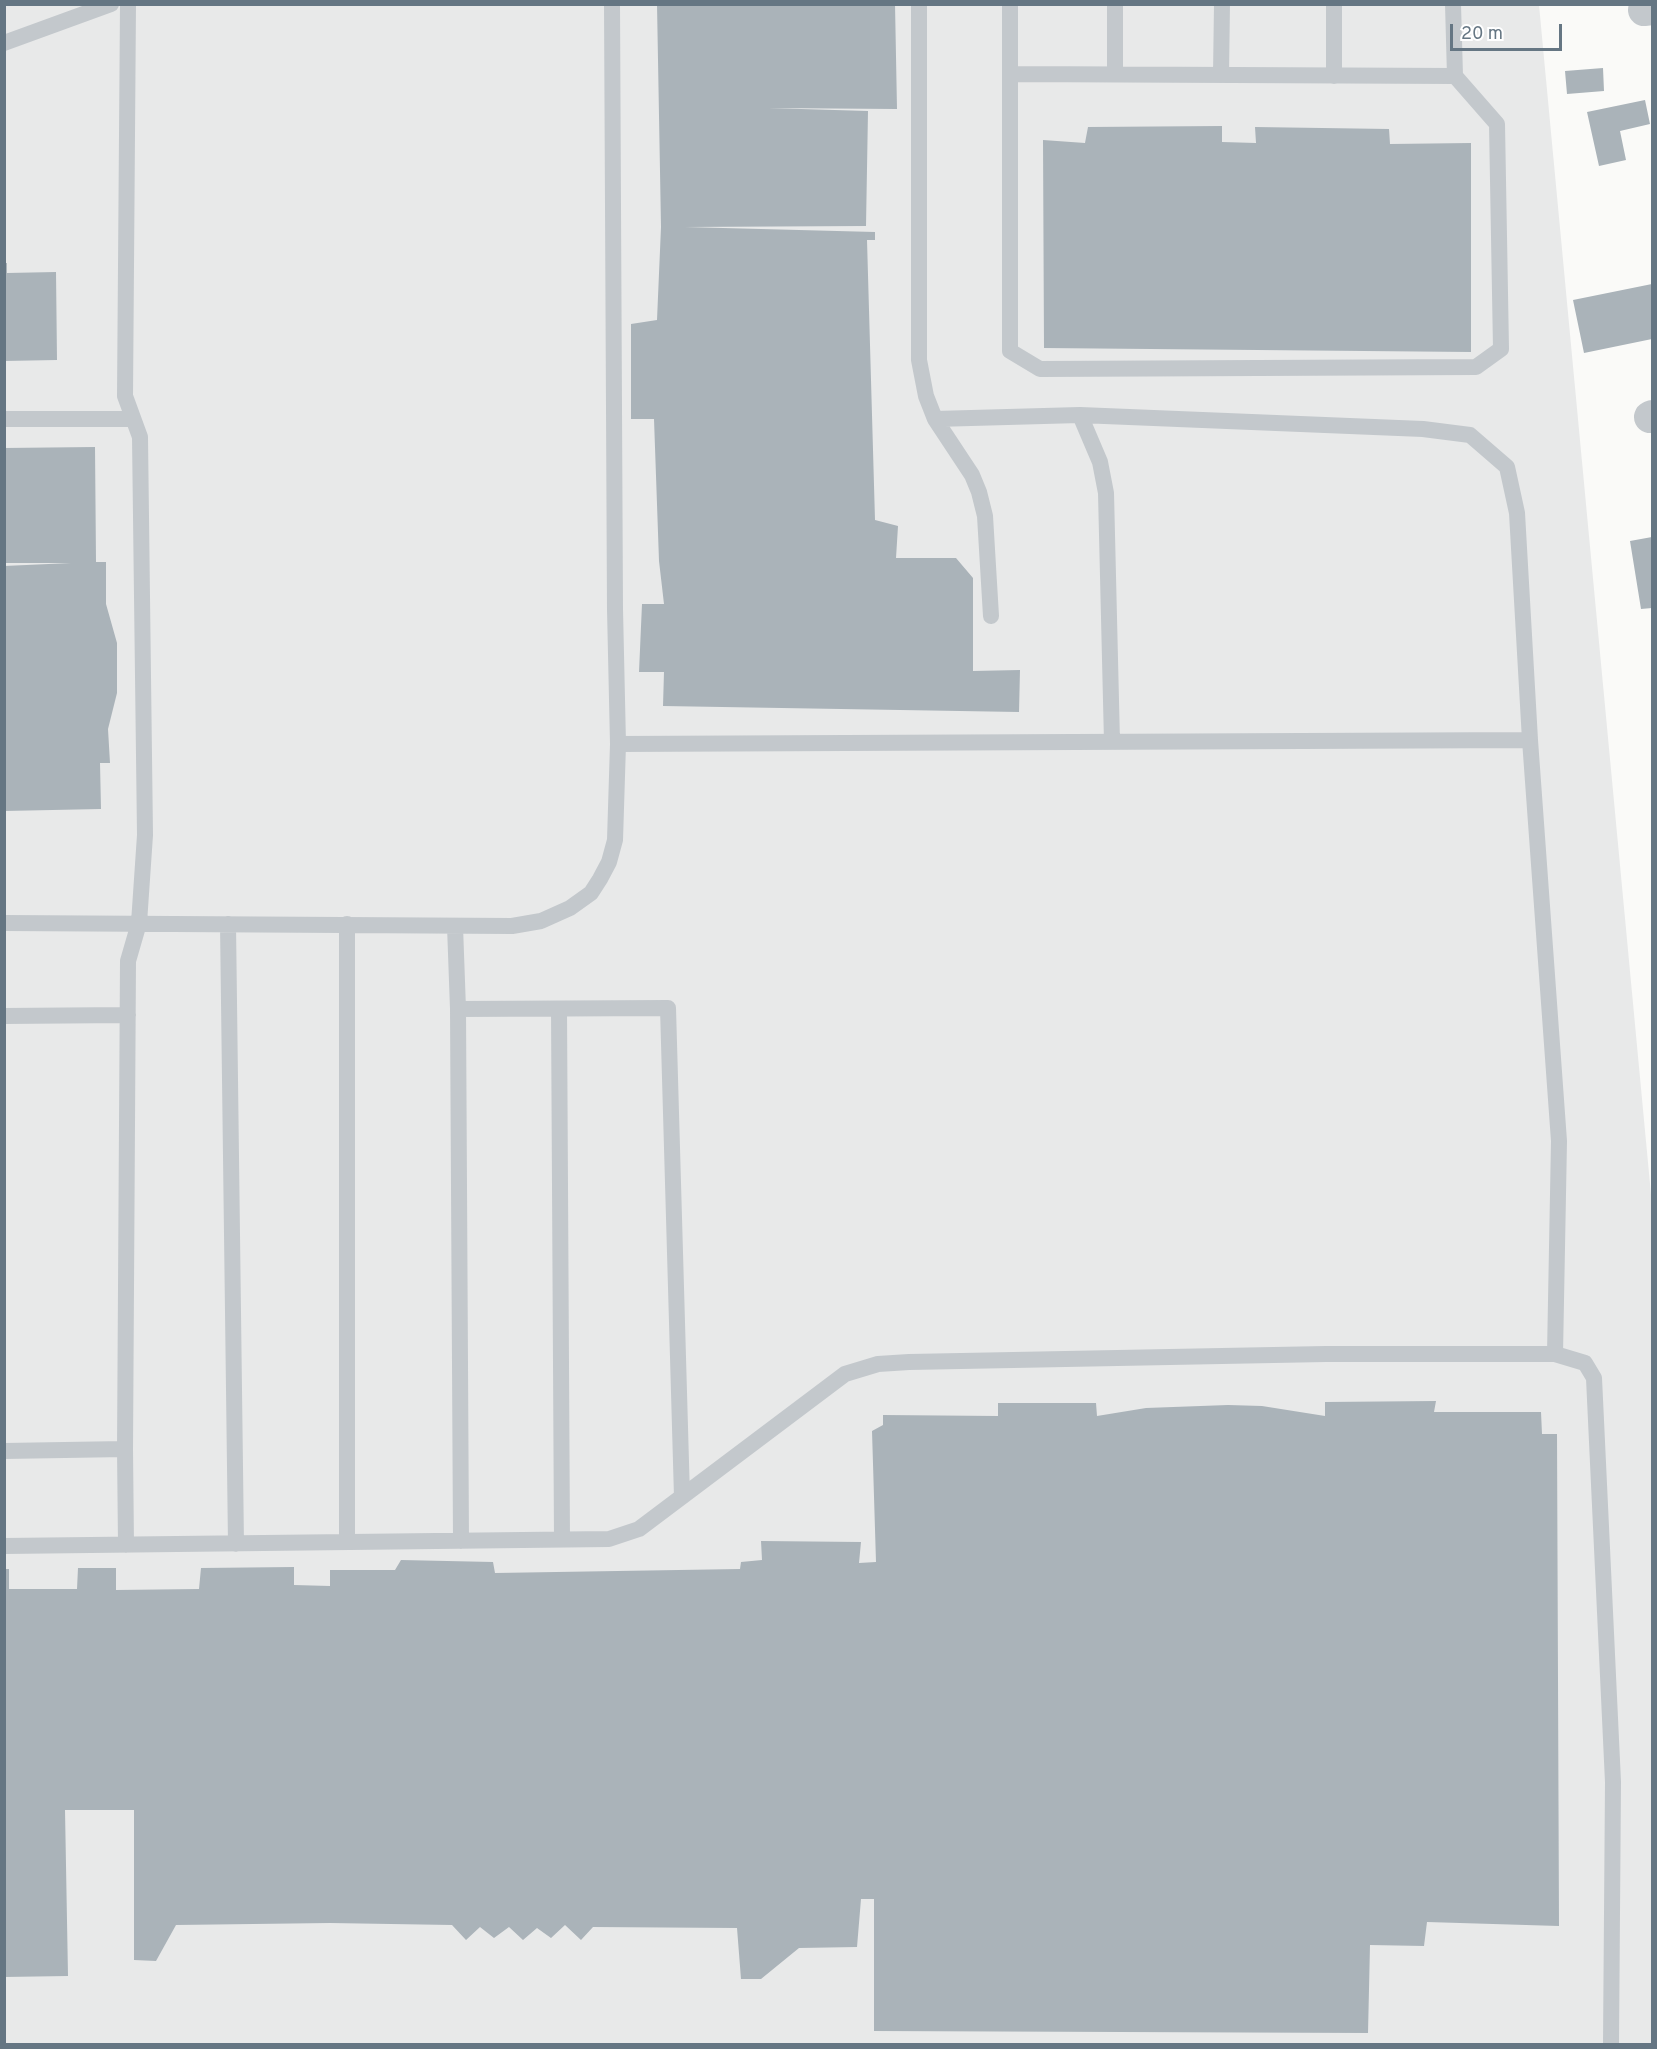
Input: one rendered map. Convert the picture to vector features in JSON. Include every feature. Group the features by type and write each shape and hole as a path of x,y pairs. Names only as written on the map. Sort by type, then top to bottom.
{"lane":[{"path":"4,44 111,4"},
{"path":"126,1545 128,961 139,923 145,835 140,437 125,396 128,4"},
{"path":"4,923 512,926 541,921 570,908 591,893 609,862 615,840 618,744 615,598 612,4"},
{"path":"919,4 919,360 926,396 934,419 972,475 979,492 985,516 991,616"},
{"path":"1010,4 1010,351 1040,369 1476,368 1501,349 1497,124 1455,76 1453,4"},
{"path":"1115,4 1115,74"},
{"path":"1221,75 1222,4"},
{"path":"1334,4 1334,76"},
{"path":"1010,74 1455,76"},
{"path":"1080,415 1100,462 1106,493 1112,742"},
{"path":"934,419 1080,415 1412,429 1470,435 1507,467 1517,513 1530,740 1559,1141 1555,1354"},
{"path":"4,419 133,419"},
{"path":"618,744 1530,740"},
{"path":"228,924 236,1544"},
{"path":"347,924 347,1542"},
{"path":"455,926 458,1009 461,1540"},
{"path":"458,1009 668,1008 682,1497"},
{"path":"559,1009 562,1539"},
{"path":"4,1016 128,1016"},
{"path":"4,1546 609,1539 639,1529 845,1374 878,1364 921,1361 1326,1354 1555,1354 1584,1363 1594,1378 1612,1782 1611,2044"},
{"path":"4,1451 125,1449"}],"shaded area":[{"path":"5,5 1539,5 1652,1205 1652,2044 5,2044"}],"building":[{"path":"657,4 895,4 897,109 768,108 868,111 866,226 685,227 875,232 875,240 867,240 875,520 898,526 896,558 956,558 973,578 973,671 1020,670 1019,712 663,706 664,672 639,672 642,604 664,604 659,561 654,419 631,419 631,324 657,320 661,227"},
{"path":"1603,68 1604,91 1567,94 1565,71"},
{"path":"1645,100 1650,124 1620,131 1626,160 1599,166 1587,112"},
{"path":"1222,126 1222,142 1256,143 1255,127 1389,129 1390,144 1471,143 1471,352 1044,348 1043,140 1085,143 1088,127"},
{"path":"4,263 7,263 7,273 56,272 57,360 4,361"},
{"path":"1652,284 1652,339 1584,353 1573,300"},
{"path":"95,447 96,562 106,562 106,604 117,643 117,693 108,729 110,763 100,763 101,809 4,811 4,566 71,563 4,563 4,448"},
{"path":"1652,537 1652,608 1641,609 1630,541"},
{"path":"1436,1401 1434,1412 1541,1412 1542,1434 1557,1434 1559,1926 1427,1922 1424,1946 1370,1945 1368,2033 874,2031 874,1899 861,1899 857,1947 799,1948 761,1979 741,1979 737,1928 593,1927 581,1940 565,1925 551,1938 537,1928 523,1940 509,1927 494,1938 480,1927 466,1940 452,1925 330,1923 176,1925 156,1961 134,1960 134,1810 65,1810 68,1976 4,1977 4,1569 9,1569 9,1589 77,1589 78,1568 116,1568 116,1590 199,1589 201,1568 294,1567 294,1585 330,1586 330,1570 395,1570 401,1560 493,1562 495,1573 740,1569 741,1562 762,1560 761,1541 861,1542 859,1563 876,1562 872,1431 883,1425 883,1415 998,1416 998,1403 1096,1403 1097,1416 1146,1408 1228,1405 1262,1406 1325,1416 1325,1402"}]}
